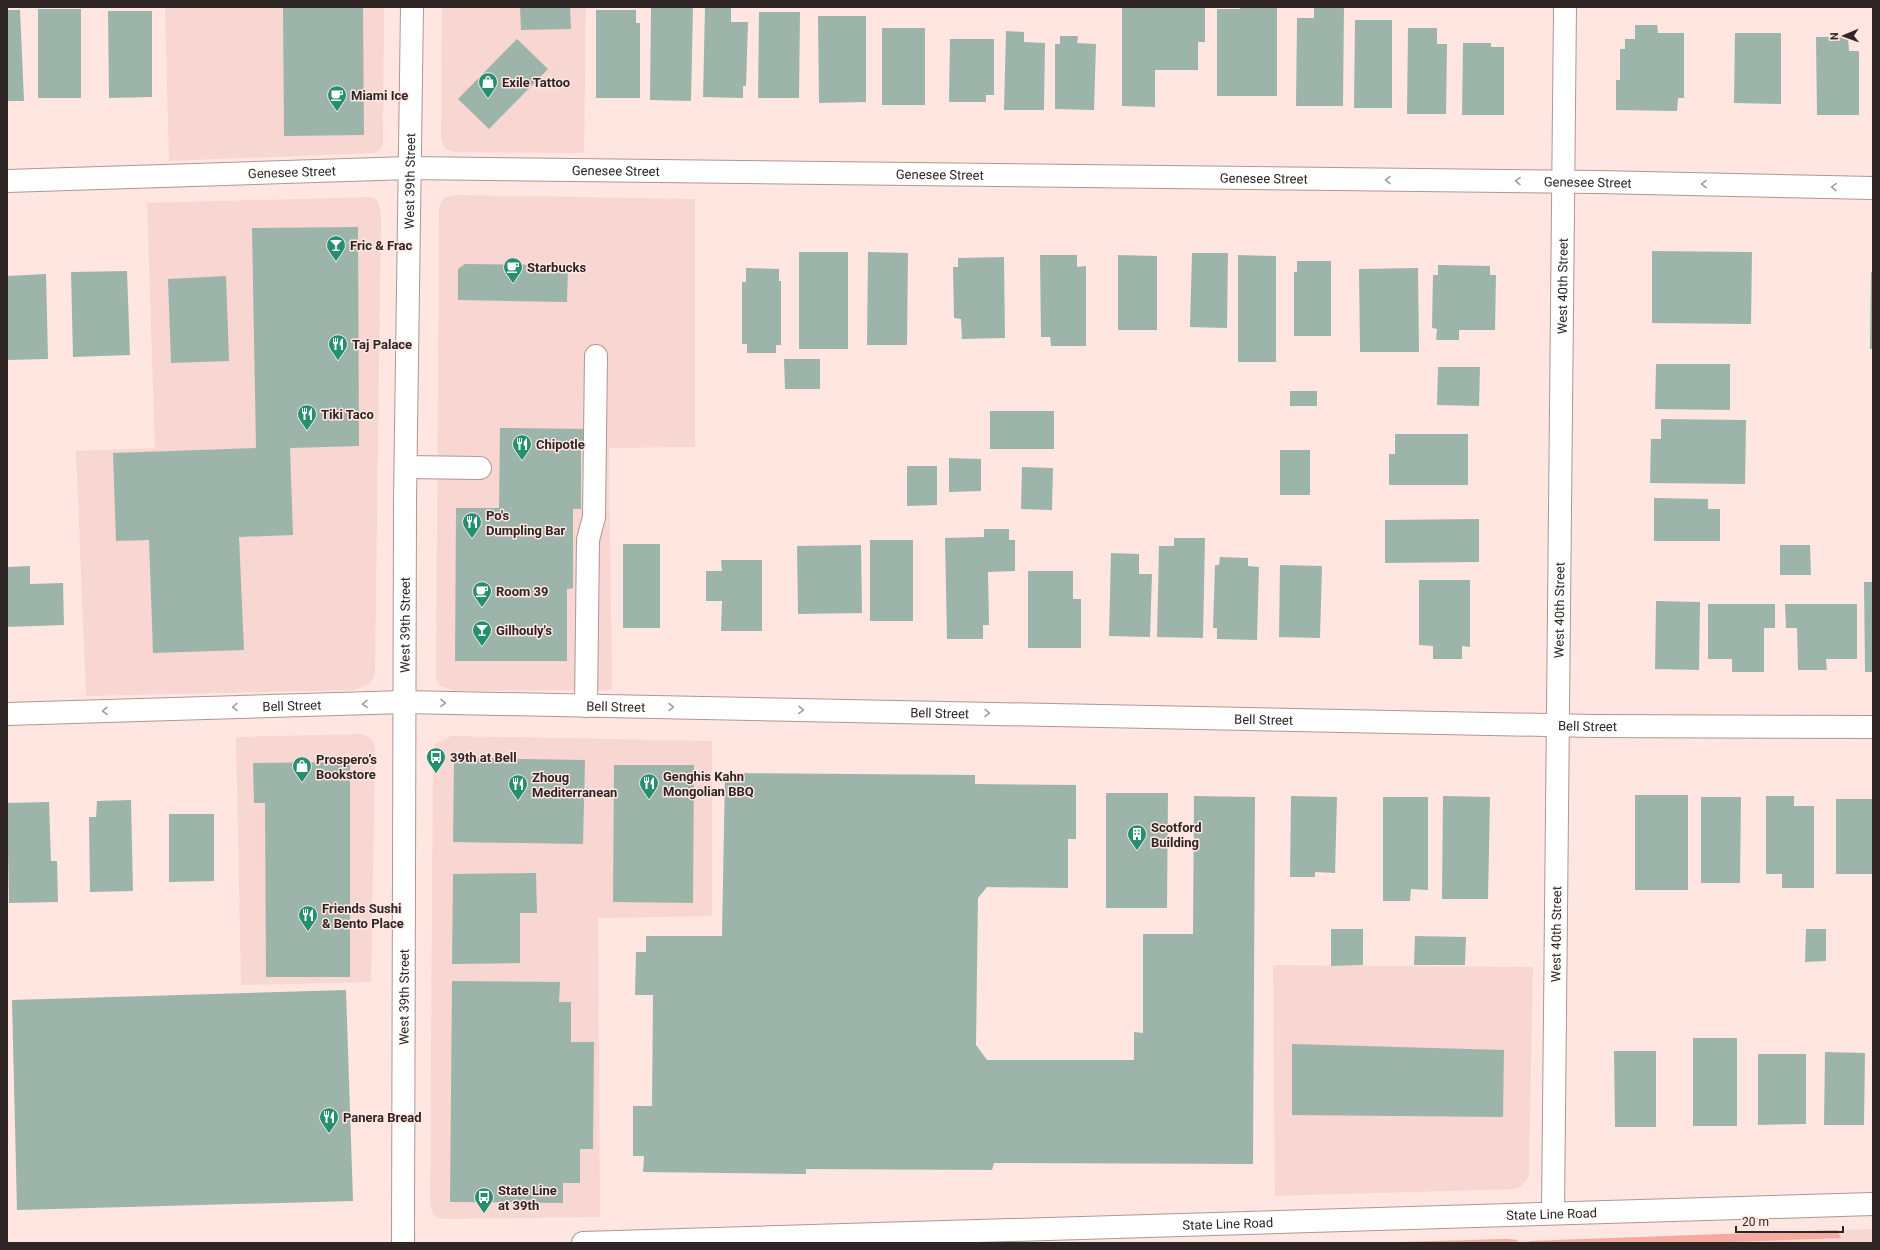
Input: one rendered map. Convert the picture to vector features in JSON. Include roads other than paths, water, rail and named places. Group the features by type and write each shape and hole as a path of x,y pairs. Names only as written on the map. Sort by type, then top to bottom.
{"street":[{"name":"West 39th Street","path":"403,1243 404,702 412,7"},
{"name":"West 40th Street","path":"1553,1213 1565,7"},
{"name":"Genesee Street","path":"7,181 409,168 1563,182 1873,188"},
{"path":"586,706 588,540 594,516 596,356"},
{"path":"406,467 480,468"},
{"name":"Bell Street","path":"7,714 404,702 1558,724 1873,727"},
{"name":"State Line Road","path":"583,1243 1873,1204"}],"place":[{"name":"Exile Tattoo","path":"488,99"},
{"name":"Miami Ice","path":"337,112"},
{"name":"Fric & Frac","path":"336,262"},
{"name":"Starbucks","path":"513,284"},
{"name":"Taj Palace","path":"338,361"},
{"name":"Tiki Taco","path":"307,431"},
{"name":"Chipotle","path":"522,461"},
{"name":"Po's Dumpling Bar","path":"472,539"},
{"name":"Room 39","path":"482,608"},
{"name":"Gilhouly's","path":"482,647"},
{"name":"39th at Bell","path":"436,774"},
{"name":"Prospero’s Bookstore","path":"302,783"},
{"name":"Genghis Kahn Mongolian BBQ","path":"649,800"},
{"name":"Zhoug Mediterranean","path":"518,801"},
{"name":"Scotford Building","path":"1137,851"},
{"name":"Friends Sushi & Bento Place","path":"308,932"},
{"name":"Panera Bread","path":"329,1134"},
{"name":"State Line at 39th","path":"484,1214"}]}
